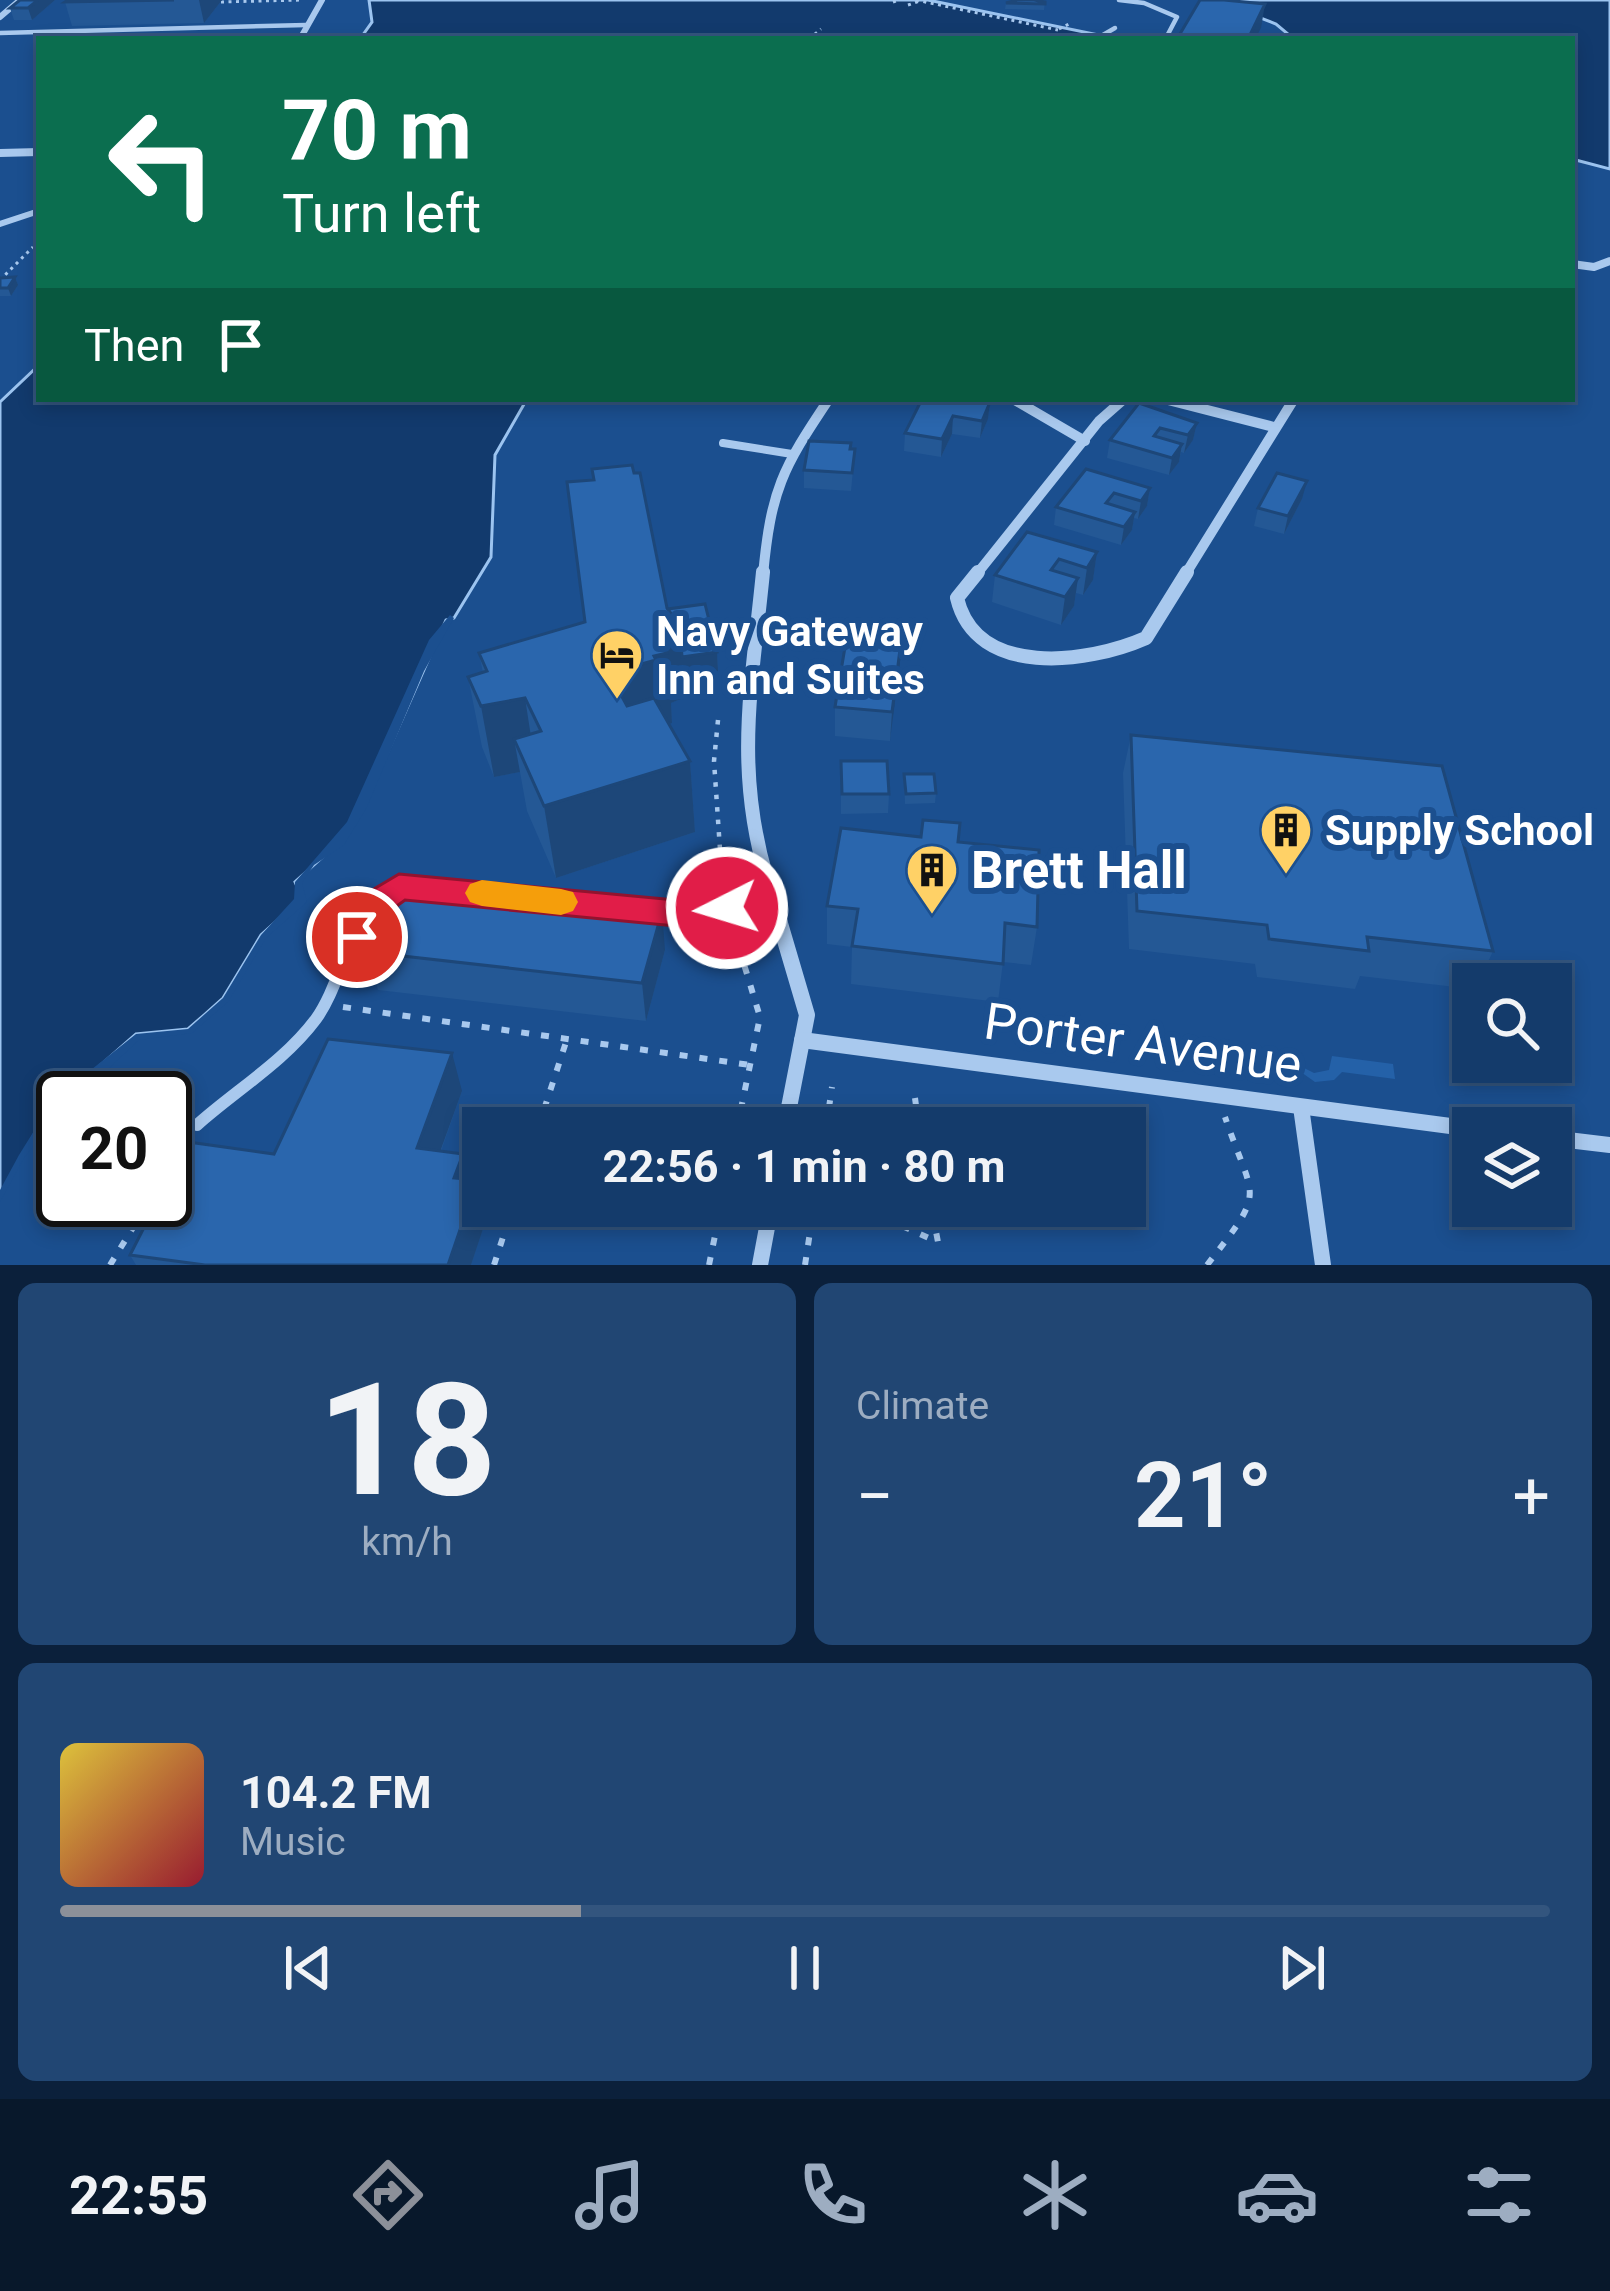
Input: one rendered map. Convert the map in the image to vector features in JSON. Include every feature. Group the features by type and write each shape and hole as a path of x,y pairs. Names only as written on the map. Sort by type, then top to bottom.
{"street":[{"path":"0,16 20,0"},
{"path":"301,36 322,0"},
{"path":"0,153 36,152"},
{"path":"1594,267 1610,261"},
{"path":"1575,264 1610,272"},
{"path":"789,1107 807,1015 753,832 744,763 770,504 792,454 827,402"},
{"path":"1018,402 1084,441"},
{"path":"1121,402 957,598 957,614 996,650 1040,658 1105,656 1146,638 1292,402"},
{"path":"1176,402 1274,427"},
{"name":"Porter Avenue","path":"802,1040 1452,1126"},
{"path":"1301,1106 1322,1265"},
{"path":"1572,1140 1610,1144"},
{"path":"760,1265 767,1227"}],"lane":[{"path":"1119,0 1170,11 1177,17 1167,36"},
{"path":"0,32 306,25"},
{"path":"1101,36 1115,28"},
{"path":"0,224 36,212"},
{"path":"723,443 792,454"},
{"path":"197,1125 302,1037 325,1005 369,908 399,887 428,887"},
{"path":"638,910 686,914 772,900"}],"path":[{"path":"221,2 307,0"},
{"path":"908,5 918,0 1058,28"},
{"path":"924,9 935,4"},
{"path":"941,12 952,8"},
{"path":"957,16 968,11"},
{"path":"974,19 984,14"},
{"path":"990,22 1000,17"},
{"path":"1007,26 1018,21"},
{"path":"1041,33 1071,23"},
{"path":"1024,30 1035,25"},
{"path":"812,36 820,29"},
{"path":"0,280 33,247"},
{"path":"325,1005 750,1065"},
{"path":"545,1107 568,1039"},
{"path":"1219,1054 1222,1079"},
{"path":"829,1107 832,1088"},
{"path":"916,1098 917,1107"},
{"path":"1208,1265 1244,1216 1252,1195 1251,1180 1225,1117"},
{"path":"192,1133 197,1125"},
{"path":"110,1265 133,1227"},
{"path":"494,1265 506,1227"},
{"path":"710,1265 718,1227"},
{"path":"805,1265 811,1227"},
{"path":"904,1227 938,1242 935,1227"}],"shaded area":[{"path":"369,0 928,0 1103,36 362,36 372,22"},
{"path":"1214,0 1610,0 1610,169 1575,160 1575,36 1287,36 1276,24"},
{"path":"36,368 36,402 525,402 495,455 491,557 454,618 446,620 370,792 336,845 295,882 302,898 261,935 223,998 188,1029 136,1034 94,1071 36,1071 36,1132 0,1196 0,402"},
{"path":"1235,1046 1293,1054 1298,1065 1314,1073 1329,1070 1332,1056 1393,1064 1395,1079 1342,1072 1334,1080 1315,1082 1291,1065 1236,1059"}],"pier":[{"path":"450,615 454,618 424,671 367,807 344,845 314,865 302,883 307,902 266,938 228,1002 192,1033 139,1040 106,1071 90,1071 136,1034 188,1029 223,998 261,935 294,899 295,882 347,822 429,640"},
{"path":"36,1128 36,1143 0,1202 0,1190"}],"building":[{"path":"20,0 38,0 28,8 10,8"},
{"path":"68,0 174,0 65,2"},
{"path":"1034,0 1045,4 1006,3"},
{"path":"1200,0 1265,4 1249,36 1179,36"},
{"path":"15,277 8,288 0,288 0,278"},
{"path":"920,402 990,402 982,421 953,416 942,439 905,433"},
{"path":"1139,403 1197,423 1188,435 1160,428 1154,436 1182,444 1172,458 1110,440"},
{"path":"809,441 851,443 850,449 855,449 852,473 804,470"},
{"path":"632,465 634,473 640,473 667,608 680,627 657,636 667,653 609,673 627,706 654,698 690,761 544,806 514,739 541,731 525,698 481,706 468,677 487,671 479,653 585,622 567,482 594,480 592,469"},
{"path":"1086,469 1150,488 1141,501 1114,493 1106,503 1135,512 1124,527 1056,507"},
{"path":"1277,473 1307,481 1288,516 1258,508"},
{"path":"1027,532 1097,552 1087,568 1059,559 1051,570 1078,578 1065,597 995,575"},
{"path":"705,604 717,652 682,657 680,627 668,609"},
{"path":"848,629 902,634 892,712 835,707"},
{"name":"Supply School","path":"1131,735 1442,766 1493,951 1367,937 1369,951 1269,939 1267,925 1137,911"},
{"path":"841,761 887,761 889,794 842,794"},
{"path":"904,774 934,774 936,793 906,794"},
{"name":"Brett Hall","path":"923,820 960,823 958,842 1039,850 1037,927 1005,923 1003,964 852,946 858,909 827,906 841,828 921,837"},
{"path":"399,883 662,912 642,983 367,952"},
{"path":"328,1039 452,1053 417,1148 462,1154 454,1178 462,1179 462,1224 448,1265 205,1265 130,1255 144,1227 192,1227 192,1143 274,1154"}],"slow traffic":[{"path":"482,893 561,902"}],"place":[{"name":"Navy Gateway Inn and Suites","path":"617,701"},
{"name":"Supply School","path":"1286,876"},
{"name":"Brett Hall","path":"932,916"}],"route":[{"path":"357,937 369,908 384,893 399,887 686,914 727,908"}]}
